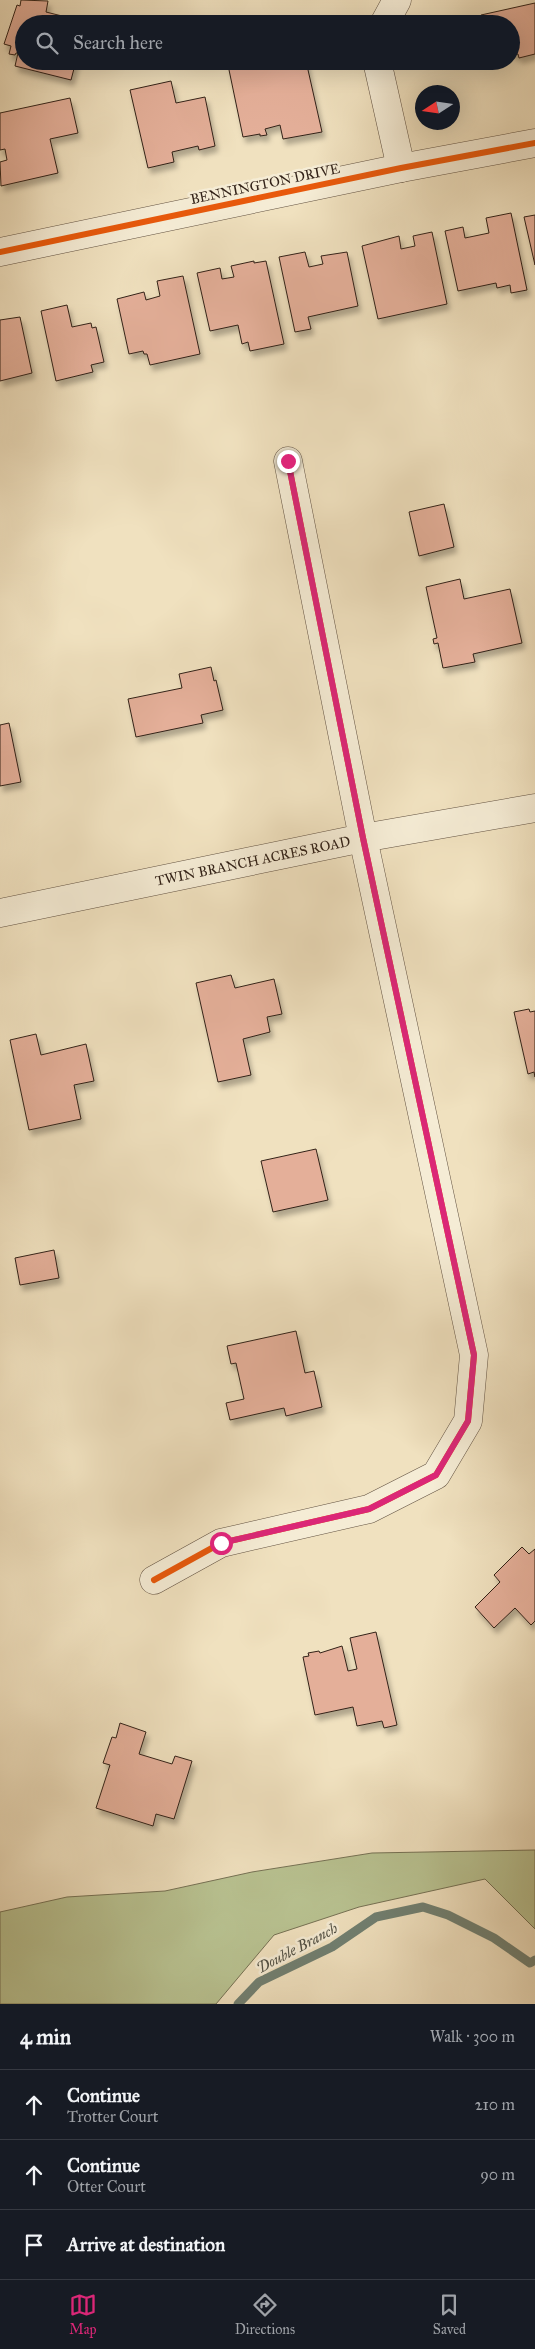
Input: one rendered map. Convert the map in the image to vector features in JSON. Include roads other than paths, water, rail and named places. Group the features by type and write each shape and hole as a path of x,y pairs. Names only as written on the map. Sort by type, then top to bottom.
{"street":[{"path":"389,15 397,0"},
{"path":"379,70 401,168"},
{"name":"BENNINGTON DRIVE","path":"0,252 401,168 535,144"},
{"path":"154,1580 221,1543 369,1509 436,1475 468,1421 474,1355 363,838 288,461"},
{"name":"TWIN BRANCH ACRES ROAD","path":"0,913 363,838 535,808"}],"waterway":[{"name":"Double Branch","path":"238,2004 259,1982 332,1947 376,1917 423,1907 448,1915 494,1938 530,1963 535,1960"}]}
